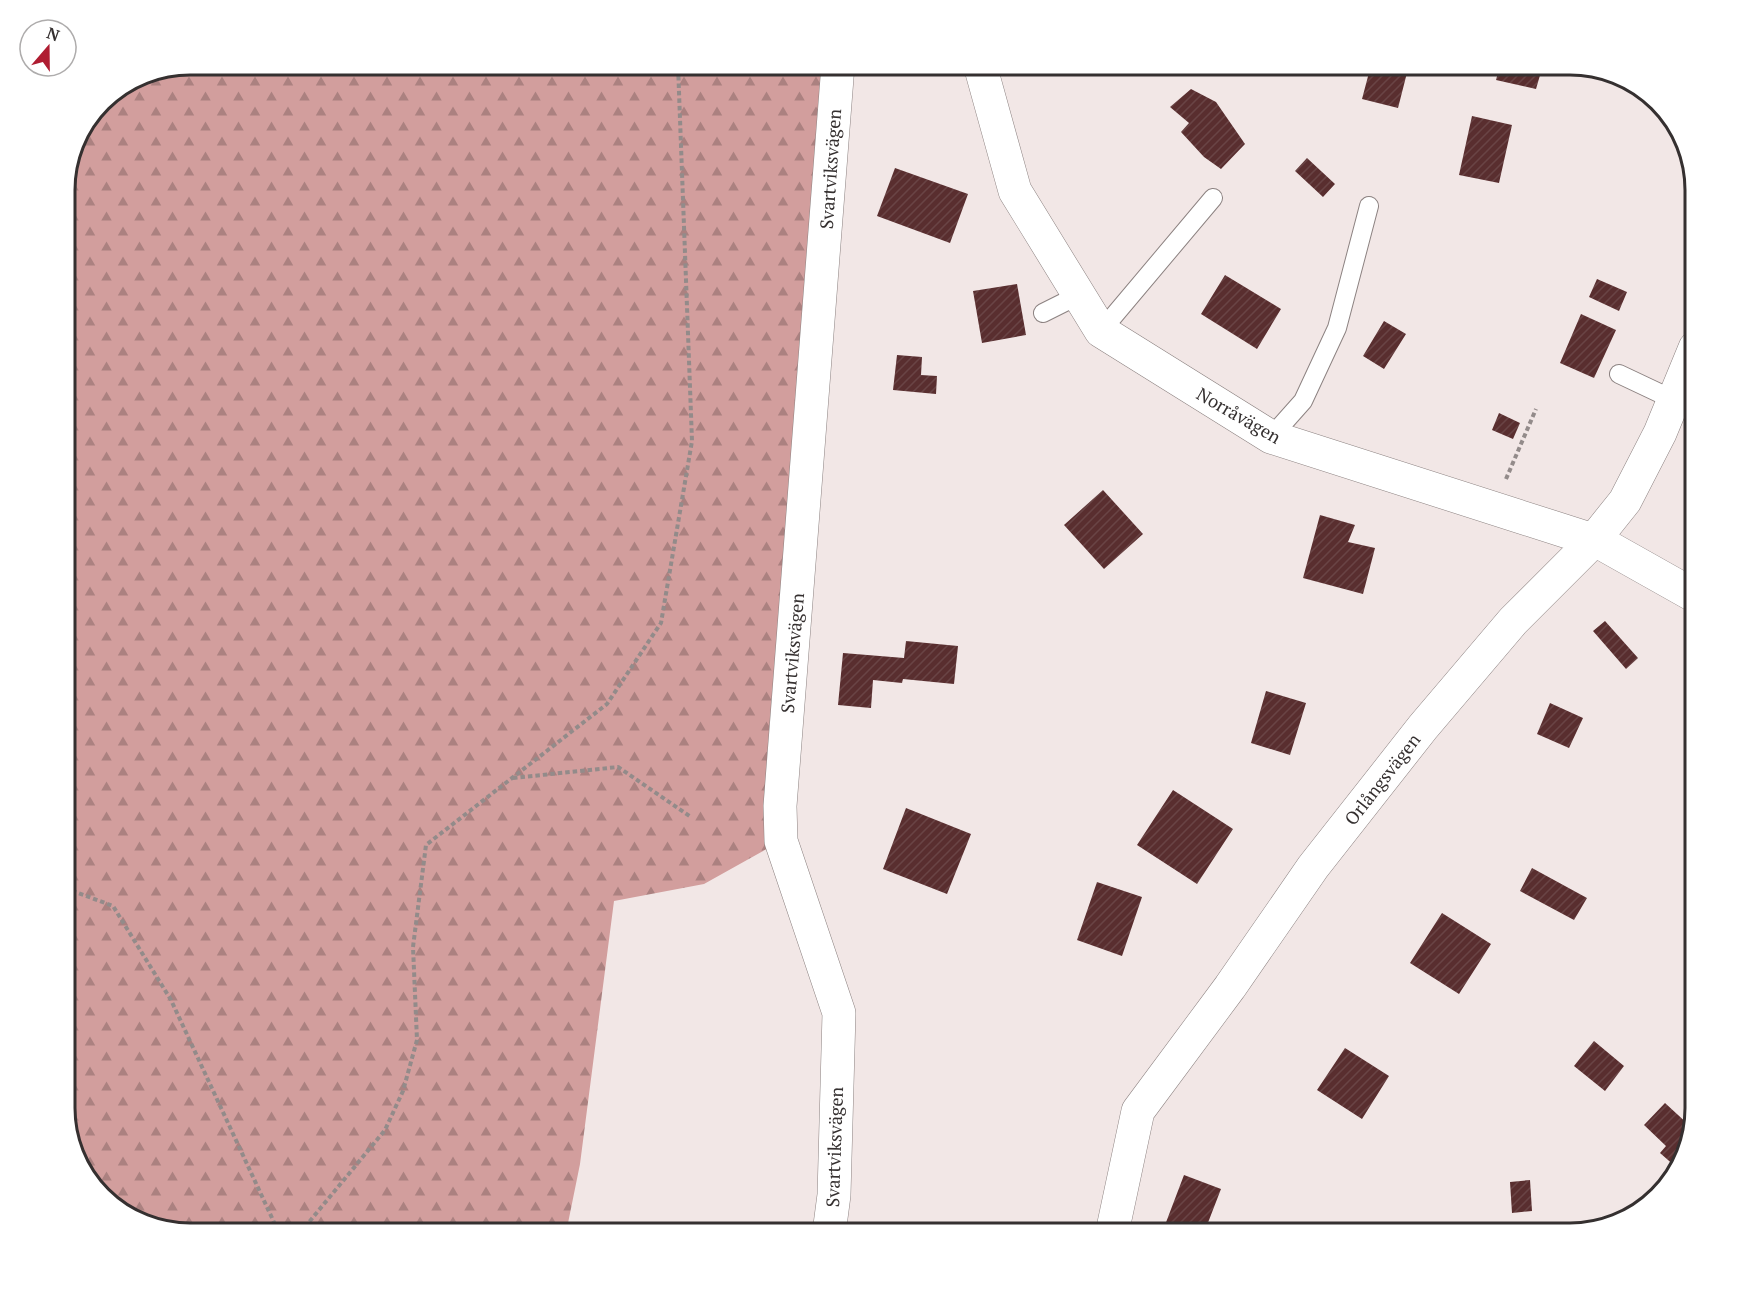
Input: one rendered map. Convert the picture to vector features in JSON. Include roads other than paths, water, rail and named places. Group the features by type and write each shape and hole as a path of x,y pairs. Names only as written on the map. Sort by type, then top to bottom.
{"street":[{"name":"Svartviksvägen","path":"830,1223 834,1195 839,1013 782,841 780,806 837,75"},
{"name":"Norråvägen","path":"984,75 1015,191 1101,331 1271,437 1593,541 1685,591"},
{"name":"Orlångsvägen","path":"1114,1223 1138,1111 1230,987 1312,867 1423,727 1512,621 1593,541 1625,501 1660,433 1685,373"}],"lane":[{"path":"1101,331 1213,198"},
{"path":"1271,437 1303,401 1336,328 1369,206"},
{"path":"1043,313 1079,295"},
{"path":"1618,374 1674,400"}]}
